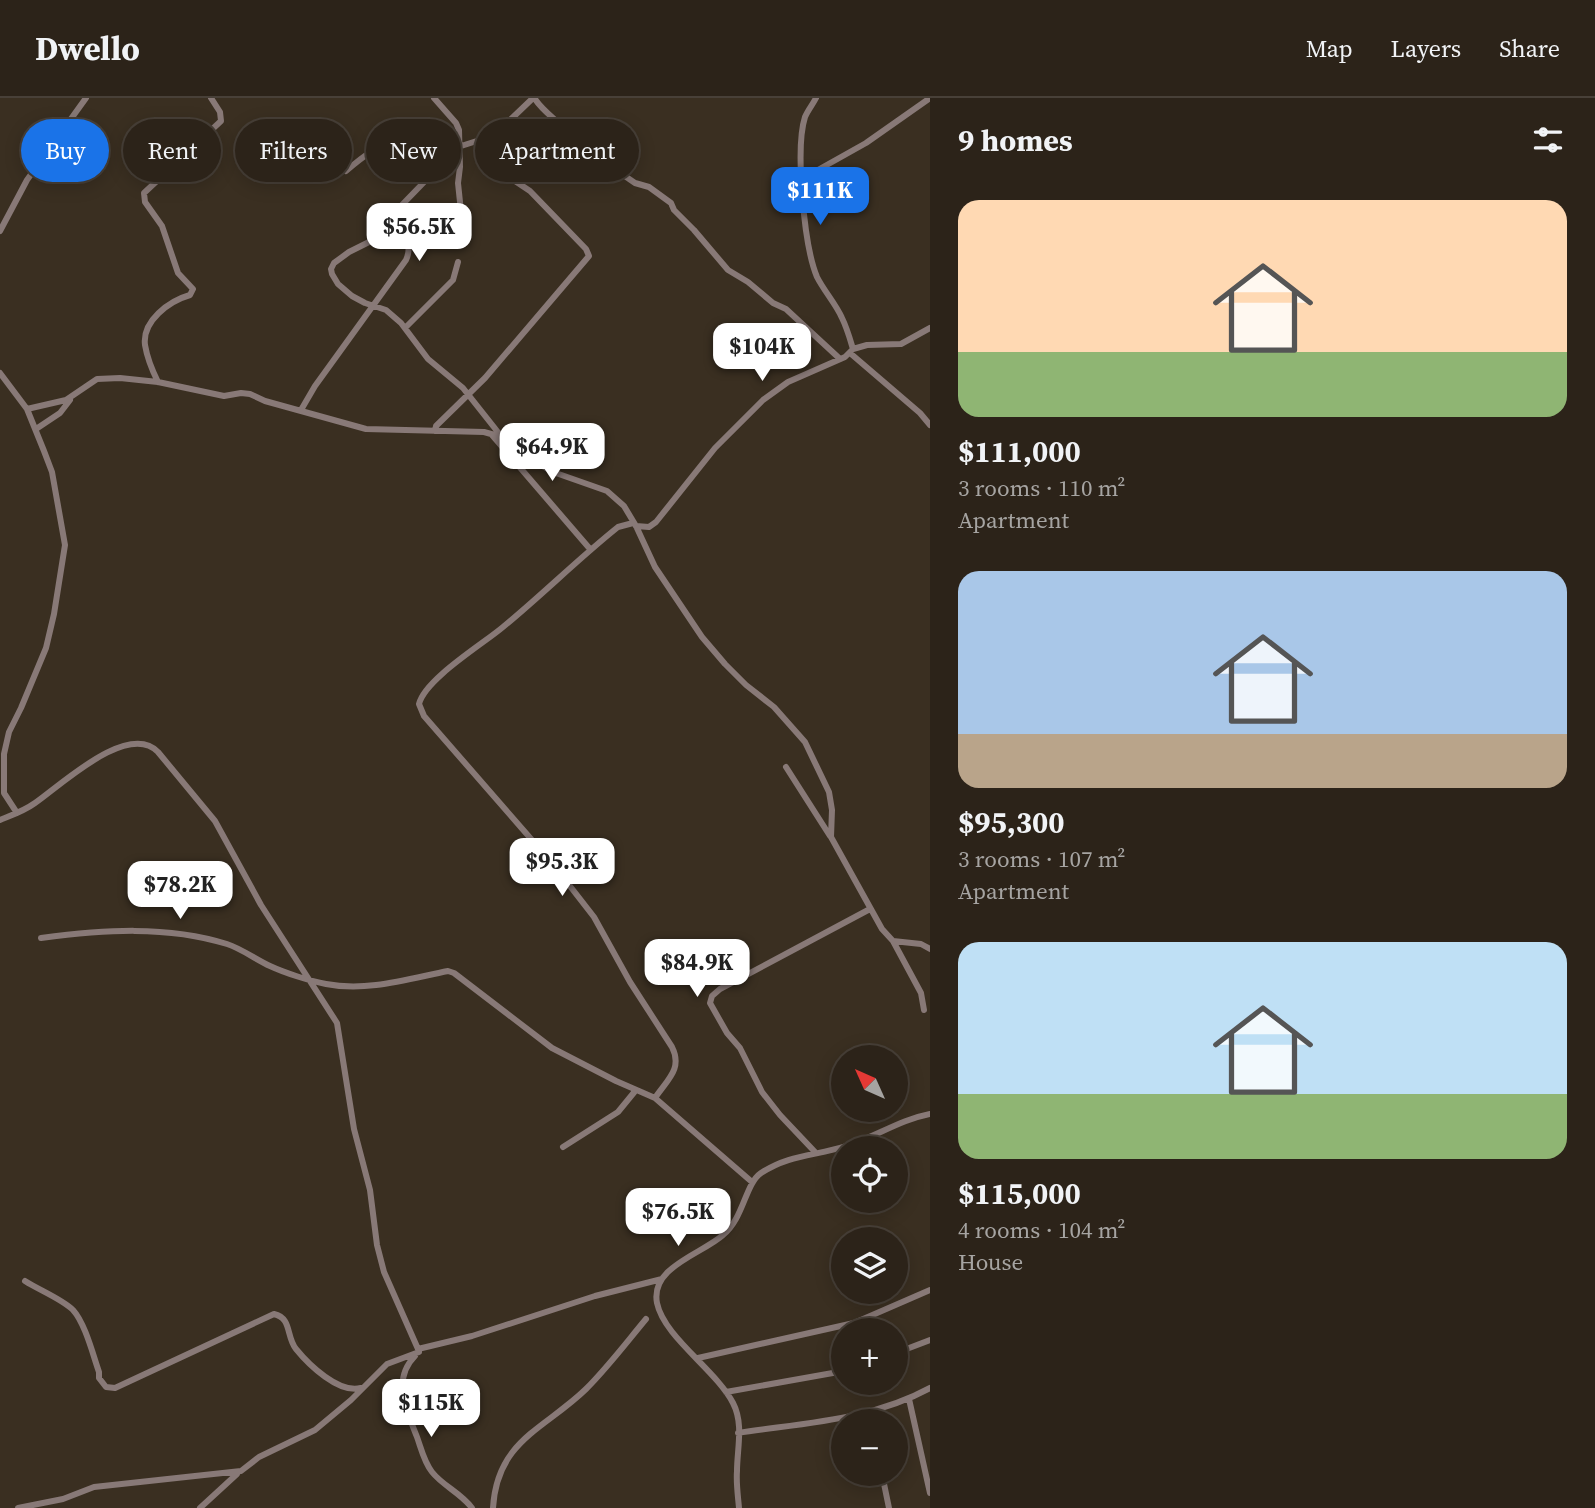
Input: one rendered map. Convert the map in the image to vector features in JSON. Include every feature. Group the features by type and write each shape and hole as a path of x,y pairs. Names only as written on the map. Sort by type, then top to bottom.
{"street":[{"path":"0,231 27,180 86,98"},
{"path":"159,382 145,346 146,333 162,309 175,300 190,295 192,289 178,273 162,226 145,202 144,193 221,121 220,112 211,98"},
{"path":"434,98 452,119"},
{"path":"816,98 805,119 800,180 807,226 806,243 817,276 842,316 852,351 930,425"},
{"path":"800,180 866,143 930,98"},
{"path":"511,119 534,99 555,119"},
{"path":"352,167 366,154"},
{"path":"424,182 394,214 379,237 334,263 332,274 338,284 352,296 386,310 405,328 434,366 455,381 502,437"},
{"path":"459,182 462,221"},
{"path":"435,431 439,422 485,378 589,256 530,191 516,182"},
{"path":"634,182 649,187 671,203 674,210 729,271 748,282 773,303 786,309 839,358"},
{"path":"301,410 410,251 409,243 394,214"},
{"path":"405,328 453,280 458,262"},
{"path":"655,1098 676,1068 677,1057 672,1047 630,982 594,917 552,863 424,716 419,704 426,691 452,665 503,627 618,527 635,524 649,527 656,522 715,448 769,394 852,351 867,345 901,344 930,328"},
{"path":"0,373 27,409 36,429 52,472 65,545 46,648 9,732 4,754 4,793 17,813"},
{"path":"27,409 70,398 97,379 159,382 224,396 245,394 366,429 484,432 516,444 544,467 607,491 624,506 655,567 702,637 725,664 774,707 805,742 829,792 832,810 831,837"},
{"path":"36,429 60,413 70,398"},
{"path":"492,435 590,549"},
{"path":"0,820 34,804 94,759 135,744 151,745 215,821 261,905 337,1023 354,1129 370,1190 377,1245 384,1272 418,1350"},
{"path":"786,767 831,837 870,909 892,941 920,993 924,1010"},
{"path":"815,1152 780,1115 762,1091 740,1048 711,1009 710,1003 712,996 720,989 870,909"},
{"path":"41,938 94,931 153,932 186,936 228,945 271,966 324,984 340,986 376,986 448,971 552,1048 655,1098 752,1182"},
{"path":"892,941 921,944 930,949"},
{"path":"563,1147 618,1112 636,1090"},
{"path":"739,1508 736,1469 740,1419 726,1392 669,1328 660,1313 656,1300 662,1279 733,1226 742,1211 752,1182 762,1172 787,1160 848,1146 912,1118 930,1114"},
{"path":"200,1508 259,1457 316,1430 387,1364 418,1350 472,1336 595,1296 662,1279"},
{"path":"25,1281 76,1313 99,1378 106,1387 116,1388 274,1314 283,1317 287,1322 290,1339 296,1349 336,1384 350,1389 363,1387"},
{"path":"698,1358 854,1323 930,1290"},
{"path":"493,1508 497,1485 506,1464 526,1435 587,1388 646,1319"},
{"path":"908,1348 930,1340"},
{"path":"418,1350 409,1361 404,1375 403,1400 409,1420 429,1468 472,1508"},
{"path":"726,1392 831,1373"},
{"path":"880,1409 930,1388"},
{"path":"909,1399 930,1493"},
{"path":"738,1433 831,1419"},
{"path":"18,1508 63,1499 94,1487 241,1471"},
{"path":"884,1486 889,1508"}]}
